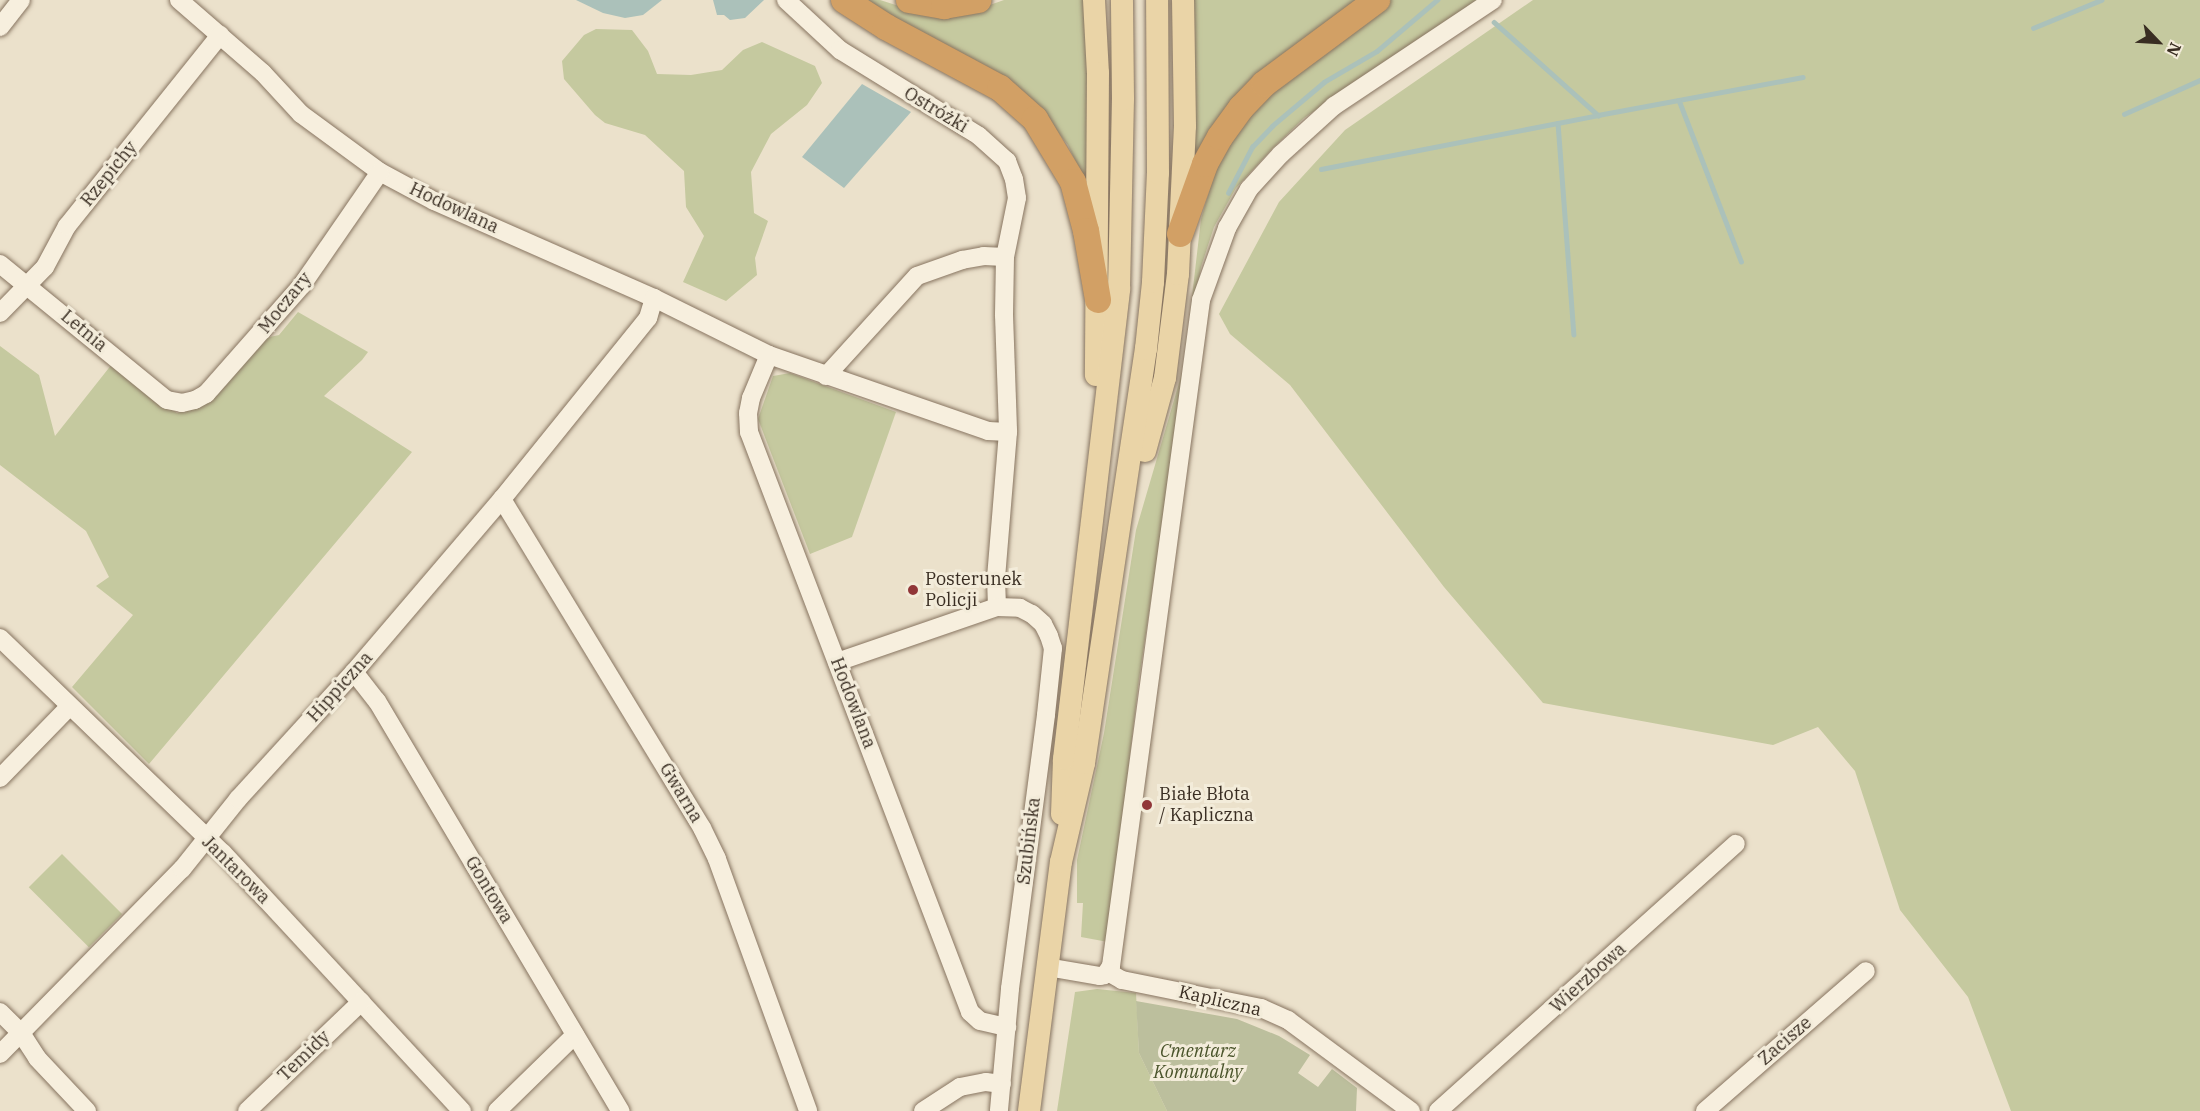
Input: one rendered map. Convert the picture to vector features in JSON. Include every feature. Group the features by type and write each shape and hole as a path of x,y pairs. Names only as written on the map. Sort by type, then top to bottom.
{"highway":[{"path":"844,0 886,27 1000,88 1035,119 1073,182 1086,231 1098,300"},
{"path":"909,0 944,6 978,0"},
{"path":"1180,234 1205,164 1220,136 1241,108 1264,84 1377,0"}],"main road":[{"path":"1094,0 1098,73 1098,300 1094,439 1096,497"},
{"path":"1096,497 1119,289 1123,99 1122,0"},
{"path":"1118,537 1139,411 1153,282 1158,163 1157,0"},
{"path":"1118,537 1131,500 1165,378 1174,312 1180,234 1186,83 1183,0"},
{"name":"Szubińska","path":"1061,862 1064,759 1096,497"},
{"name":"Szubińska","path":"1029,1111 1061,862 1084,763 1118,537"}],"street":[{"path":"0,27 21,0"},
{"name":"Hodowlana","path":"179,0 263,73 301,114 380,171 434,201 654,298 769,355 988,431 1008,432"},
{"name":"Ostróżki","path":"786,0 840,50 980,136 1007,161 1014,179 1017,198 1005,257 1008,432 996,578 997,607"},
{"path":"1047,967 1100,976 1108,972 1119,914 1201,300 1212,264 1227,228 1250,189 1281,154 1334,105 1493,0"},
{"name":"Rzepichy","path":"0,313 29,286 45,267 67,226 220,34"},
{"name":"Moczary","path":"167,400 182,403 206,394 302,285 380,171"},
{"path":"826,376 917,276 962,260 984,256 1005,257"},
{"name":"Letnia","path":"0,264 167,400"},
{"name":"Hippiczna","path":"0,1054 207,841 238,800 354,672 502,499 648,318 654,298"},
{"name":"Hodowlana","path":"769,355 751,398 748,413 749,432 970,1012 980,1021 1007,1027"},
{"name":"Gwarna","path":"502,499 702,828 717,859 808,1111"},
{"path":"837,662 997,607"},
{"name":"Szubińska","path":"997,607 1020,608 1032,614 1042,624 1053,648 999,1111"},
{"name":"Jantarowa","path":"0,638 207,841 223,853 462,1111"},
{"name":"Gontowa","path":"354,672 377,701 620,1111"},
{"path":"0,778 70,706"},
{"name":"Wierzbowa","path":"1438,1111 1736,844"},
{"name":"Zacisze","path":"1705,1111 1866,971"},
{"name":"Kapliczna","path":"1108,972 1122,980 1261,1008 1288,1020 1411,1111"},
{"name":"Temidy","path":"247,1111 361,1002"},
{"path":"0,1012 21,1033 37,1058 87,1111"},
{"path":"497,1111 575,1035"},
{"path":"923,1111 960,1087 986,1082 1002,1084"}],"green space":[{"path":"860,0 880,0 921,13 967,13 1004,0 1086,0 1090,193 1068,145 1040,110"},
{"path":"1193,0 1365,0 1189,173 1195,41"},
{"path":"1391,0 1479,0 1304,118 1236,188 1214,227 1201,267 1139,679 1108,942 1081,937 1083,903 1077,903 1077,860 1104,733 1136,530 1184,366 1201,219 1211,185 1208,183 1234,133 1270,92"},
{"path":"1533,0 2200,0 2200,1111 2011,1111 1968,997 1900,910 1855,771 1818,727 1773,745 1543,703 1444,587 1290,385 1230,334 1219,314 1279,202 1345,130"},
{"path":"596,29 632,30 648,51 657,74 691,75 722,70 743,50 762,42 815,66 822,83 807,105 771,134 751,172 754,213 768,221 755,258 757,275 726,301 683,282 704,236 686,207 684,171 645,135 605,123 595,115 564,79 562,61 584,35"},
{"path":"298,312 368,352 324,396 412,452 149,764 72,687 133,615 96,586 109,577 86,531 0,465 0,346 39,375 55,436 112,364 177,413 203,404 265,338 279,335"},
{"path":"790,373 896,412 852,537 810,554 758,419 773,376"},
{"path":"62,854 122,914 89,947 29,887"},
{"path":"1097,989 1136,993 1139,1053 1167,1111 1057,1111 1075,992"},
{"name":"Cmentarz Komunalny","path":"1136,1001 1237,1019 1279,1036 1310,1055 1298,1073 1318,1087 1332,1069 1357,1088 1356,1111 1167,1111 1139,1053"}],"water":[{"path":"576,0 662,0 643,15 625,18 603,13"},
{"path":"713,0 764,0 745,18 730,20 724,15 717,15"},
{"path":"862,84 911,112 844,188 802,157"}],"waterway":[{"path":"1228,193 1252,147 1272,126 1324,82 1377,51 1437,0"},
{"path":"2033,28 2101,0"},
{"path":"1494,22 1598,115 1803,77"},
{"path":"2124,114 2200,80"},
{"path":"1679,100 1741,261"},
{"path":"1321,169 1598,115"},
{"path":"1558,123 1574,334"}],"place":[{"name":"Posterunek Policji","path":"913,590"},
{"name":"Białe Błota / Kapliczna","path":"1147,805"}]}
